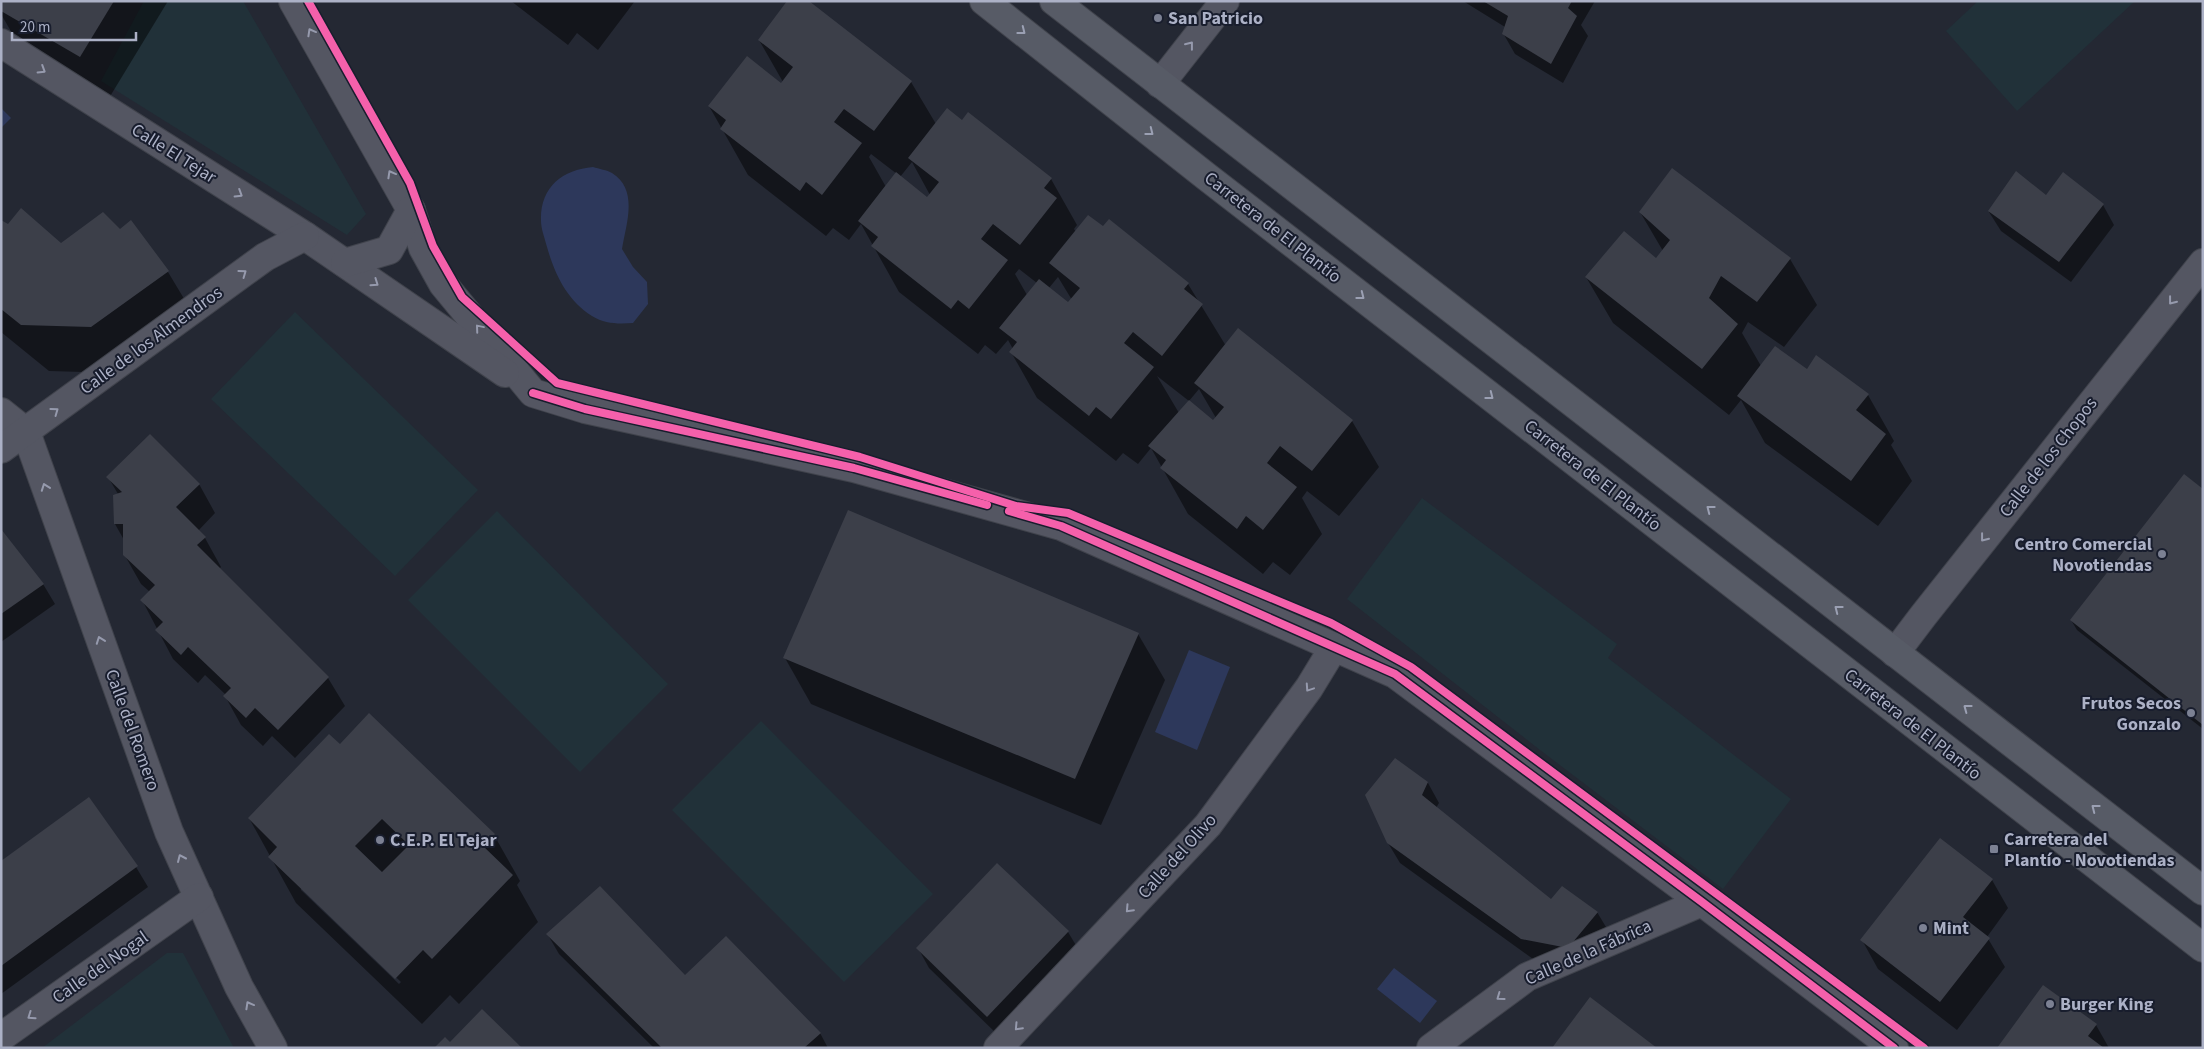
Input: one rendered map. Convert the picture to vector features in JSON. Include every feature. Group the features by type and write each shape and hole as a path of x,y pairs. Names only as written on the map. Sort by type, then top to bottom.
{"street":[{"path":"294,1 411,210 423,248 443,284 533,393"},
{"name":"Carretera de El Plantío","path":"984,1 1230,195 2203,948"},
{"path":"1054,1 2203,891"},
{"path":"1160,84 1225,1"},
{"name":"Calle El Tejar","path":"1,44 305,236 533,393 585,408 854,468 1061,526 1395,674 1702,902 1894,1048"},
{"path":"345,263 389,250 411,210"},
{"name":"Calle de los Almendros","path":"1,449 265,257 305,236"},
{"name":"Calle de los Chopos","path":"1895,653 1922,616 2203,263"},
{"path":"1,412 26,432"},
{"name":"Calle del Romero","path":"26,432 169,832 240,987 273,1048"},
{"name":"Calle del Olivo","path":"998,1048 1208,826 1310,688 1334,647"},
{"name":"Calle del Nogal","path":"1,1037 199,897"},
{"name":"Calle de la Fábrica","path":"1431,1048 1527,977 1702,902"}],"shaded area":[{"path":"144,1 243,1 366,214 347,235 101,81"},
{"path":"1978,1 2135,1 2017,111 1946,31"},
{"path":"295,312 478,490 395,576 211,399"},
{"path":"1422,498 1617,644 1608,658 1791,799 1723,889 1540,750 1347,599"},
{"path":"497,511 668,684 580,772 408,600"},
{"path":"761,721 933,894 844,982 672,810"},
{"path":"167,953 183,953 234,1048 42,1048"}],"water":[{"path":"1,108 11,118 1,128"},
{"path":"593,167 612,173 626,189 629,208 622,249 633,267 647,282 648,304 633,323 602,321 583,310 569,295 558,277 542,231 541,221 544,199 555,182 572,172"},
{"path":"1189,650 1230,667 1197,750 1155,732"},
{"path":"1394,968 1437,1001 1420,1023 1377,989"}],"building":[{"path":"1,1 114,1 80,57 1,11"},
{"path":"787,1 809,1 912,81 874,131 844,109 834,122 862,143 822,195 806,182 800,191 720,129 726,120 708,106 747,56 781,83 793,67 758,40"},
{"path":"1483,1 1572,1 1568,8 1577,16 1551,64 1502,34 1508,16"},
{"path":"947,108 962,120 968,112 1052,178 1044,188 1057,198 1020,245 993,224 981,239 1008,260 969,309 958,300 951,309 871,246 878,237 858,221 896,172 927,197 939,182 908,158"},
{"path":"1672,168 1791,258 1757,302 1721,276 1709,298 1738,324 1702,369 1585,277 1624,231 1656,258 1670,240 1639,212"},
{"path":"2016,171 2046,195 2063,172 2104,204 2059,262 1988,211"},
{"path":"21,208 61,243 103,212 120,229 131,220 169,271 91,327 21,325 1,309 1,220 8,224"},
{"path":"1088,215 1103,226 1109,219 1189,283 1184,289 1203,304 1162,356 1133,332 1124,343 1154,367 1111,419 1096,407 1089,416 1009,352 1017,342 999,328 1039,279 1068,302 1080,288 1049,263"},
{"path":"1238,328 1353,420 1312,471 1280,446 1267,463 1297,487 1263,530 1246,516 1237,529 1160,468 1166,460 1148,446 1189,400 1213,420 1224,407 1194,383"},
{"path":"1775,346 1807,369 1816,355 1869,394 1856,410 1886,434 1851,481 1737,396"},
{"path":"150,434 200,484 176,507 206,537 197,545 329,677 278,730 255,708 246,718 223,696 231,688 188,647 181,655 155,630 163,622 140,600 155,585 123,555 123,524 114,524 113,495 122,492 106,477"},
{"name":"Centro Comercial Novotiendas","path":"2184,474 2203,489 2203,725 2070,620"},
{"path":"848,510 1139,633 1075,779 783,658"},
{"path":"1,529 44,584 1,614"},
{"name":"C.E.P. El Tejar","path":"369,713 495,834 483,846 513,875 432,959 423,950 395,979 268,857 277,847 248,818 329,734 340,744","holes":["382,819 409,845 382,872 355,846"]},
{"path":"1395,758 1428,782 1422,795 1551,899 1562,886 1598,912 1568,948 1521,939 1387,843 1365,795"},
{"path":"89,797 138,866 1,966 1,861"},
{"name":"Mint","path":"1940,838 1993,879 1963,917 1990,938 1940,1002 1860,940"},
{"path":"997,863 1069,931 987,1017 916,948"},
{"path":"600,886 685,975 726,936 821,1033 804,1048 662,1048 546,934"},
{"name":"Burger King","path":"2043,985 2097,1024 2088,1036 2104,1048 1997,1048"},
{"path":"1590,997 1657,1048 1552,1048"},
{"path":"482,1009 522,1048 434,1048 445,1037 450,1042"}],"cycle path":[{"path":"308,1 410,183 433,246 462,297 557,383 860,457 1016,506 1068,513 1331,623 1411,667 1924,1048"},
{"path":"533,393 585,409 854,468 987,505"},
{"path":"1009,511 1061,526 1395,674 1702,902 1894,1048"}],"place":[{"name":"San Patricio","path":"1158,18"},
{"name":"Centro Comercial Novotiendas","path":"2162,554"},
{"name":"Frutos Secos Gonzalo","path":"2191,713"},
{"name":"C.E.P. El Tejar","path":"380,840"},
{"name":"Carretera del Plantío - Novotiendas","path":"1994,849"},
{"name":"Mint","path":"1923,928"},
{"name":"Burger King","path":"2050,1004"}]}
